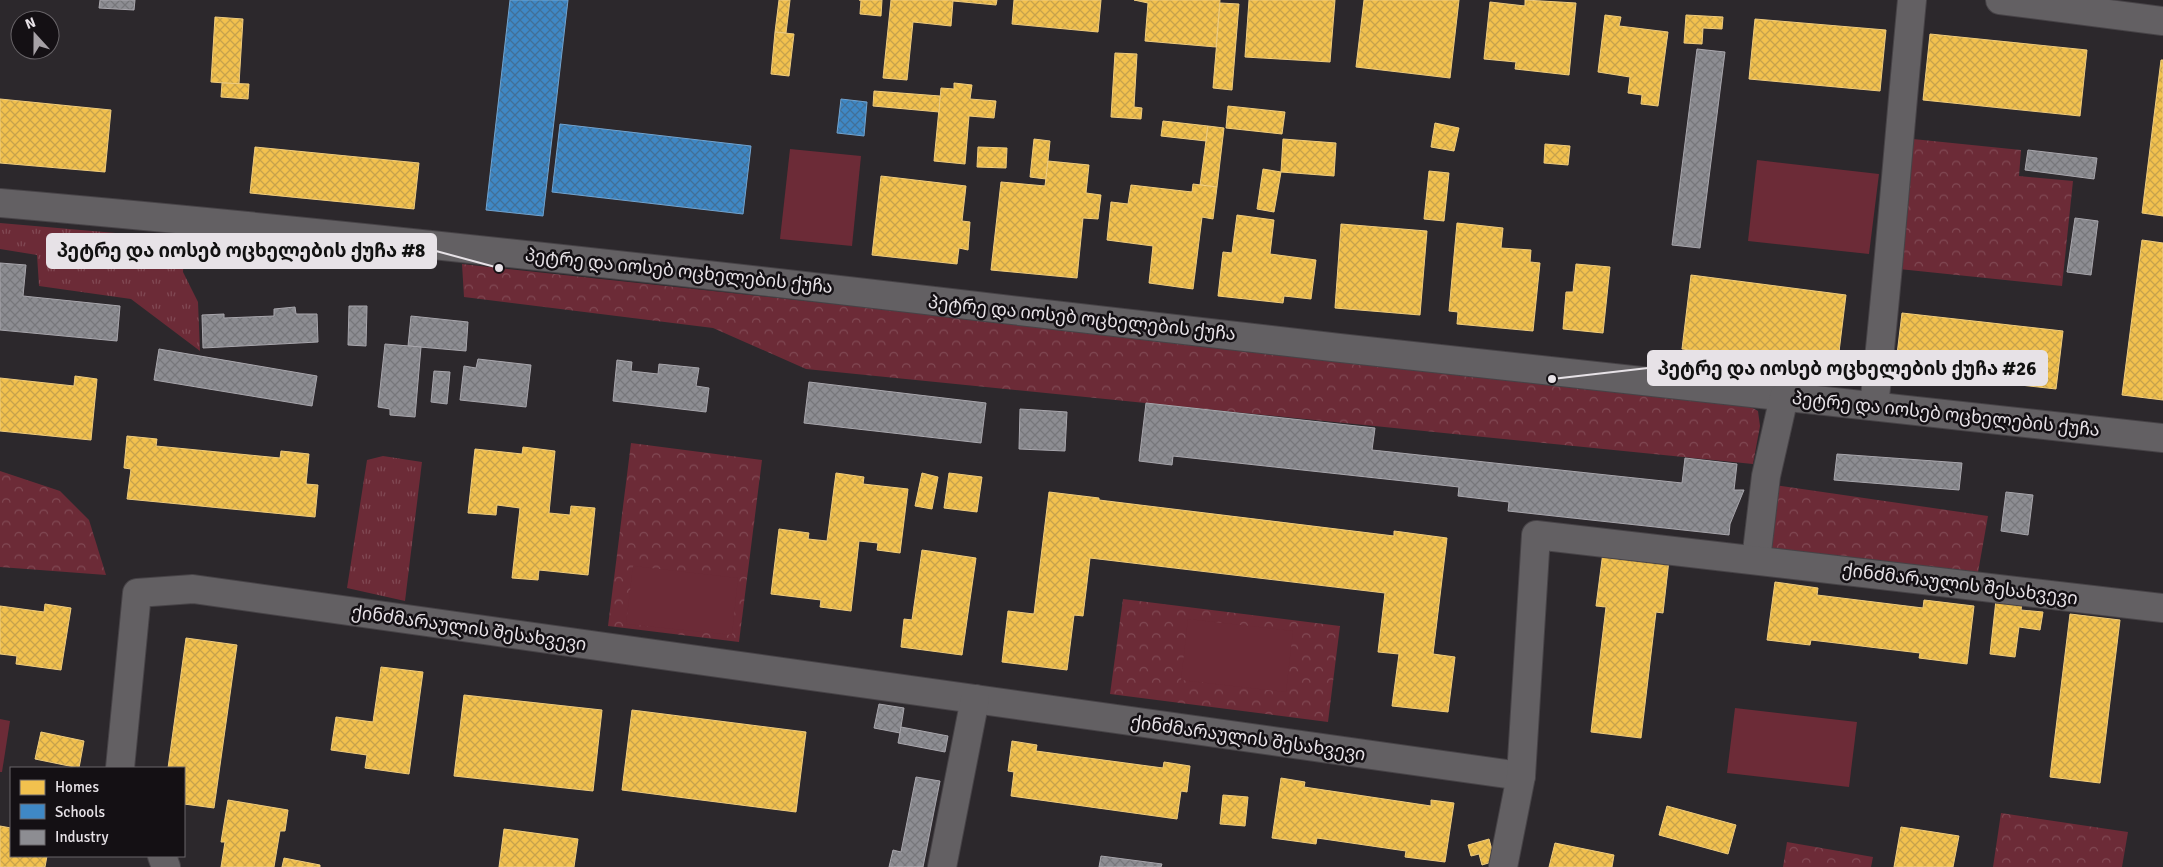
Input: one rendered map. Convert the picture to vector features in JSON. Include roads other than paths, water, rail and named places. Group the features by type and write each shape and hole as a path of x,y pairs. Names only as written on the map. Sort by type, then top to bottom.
{"street":[{"path":"1874,406 1888,285 1912,0"},
{"path":"2000,0 2163,21"},
{"name":"პეტრე და იოსებ ოცხელების ქუჩა","path":"0,203 233,224 679,270 968,305 2163,438"},
{"path":"1756,560 1766,476 1784,397"},
{"name":"ქინძმარაულის შესახვევი","path":"1503,867 1521,776 1536,535 2163,608"},
{"name":"ქინძმარაულის შესახვევი","path":"120,767 137,593 193,589 1521,776"},
{"path":"942,867 975,699"}],"place":[{"name":"პეტრე და იოსებ ოცხელების ქუჩა #8","path":"499,268"},
{"name":"პეტრე და იოსებ ოცხელების ქუჩა #26","path":"1552,379"}]}
